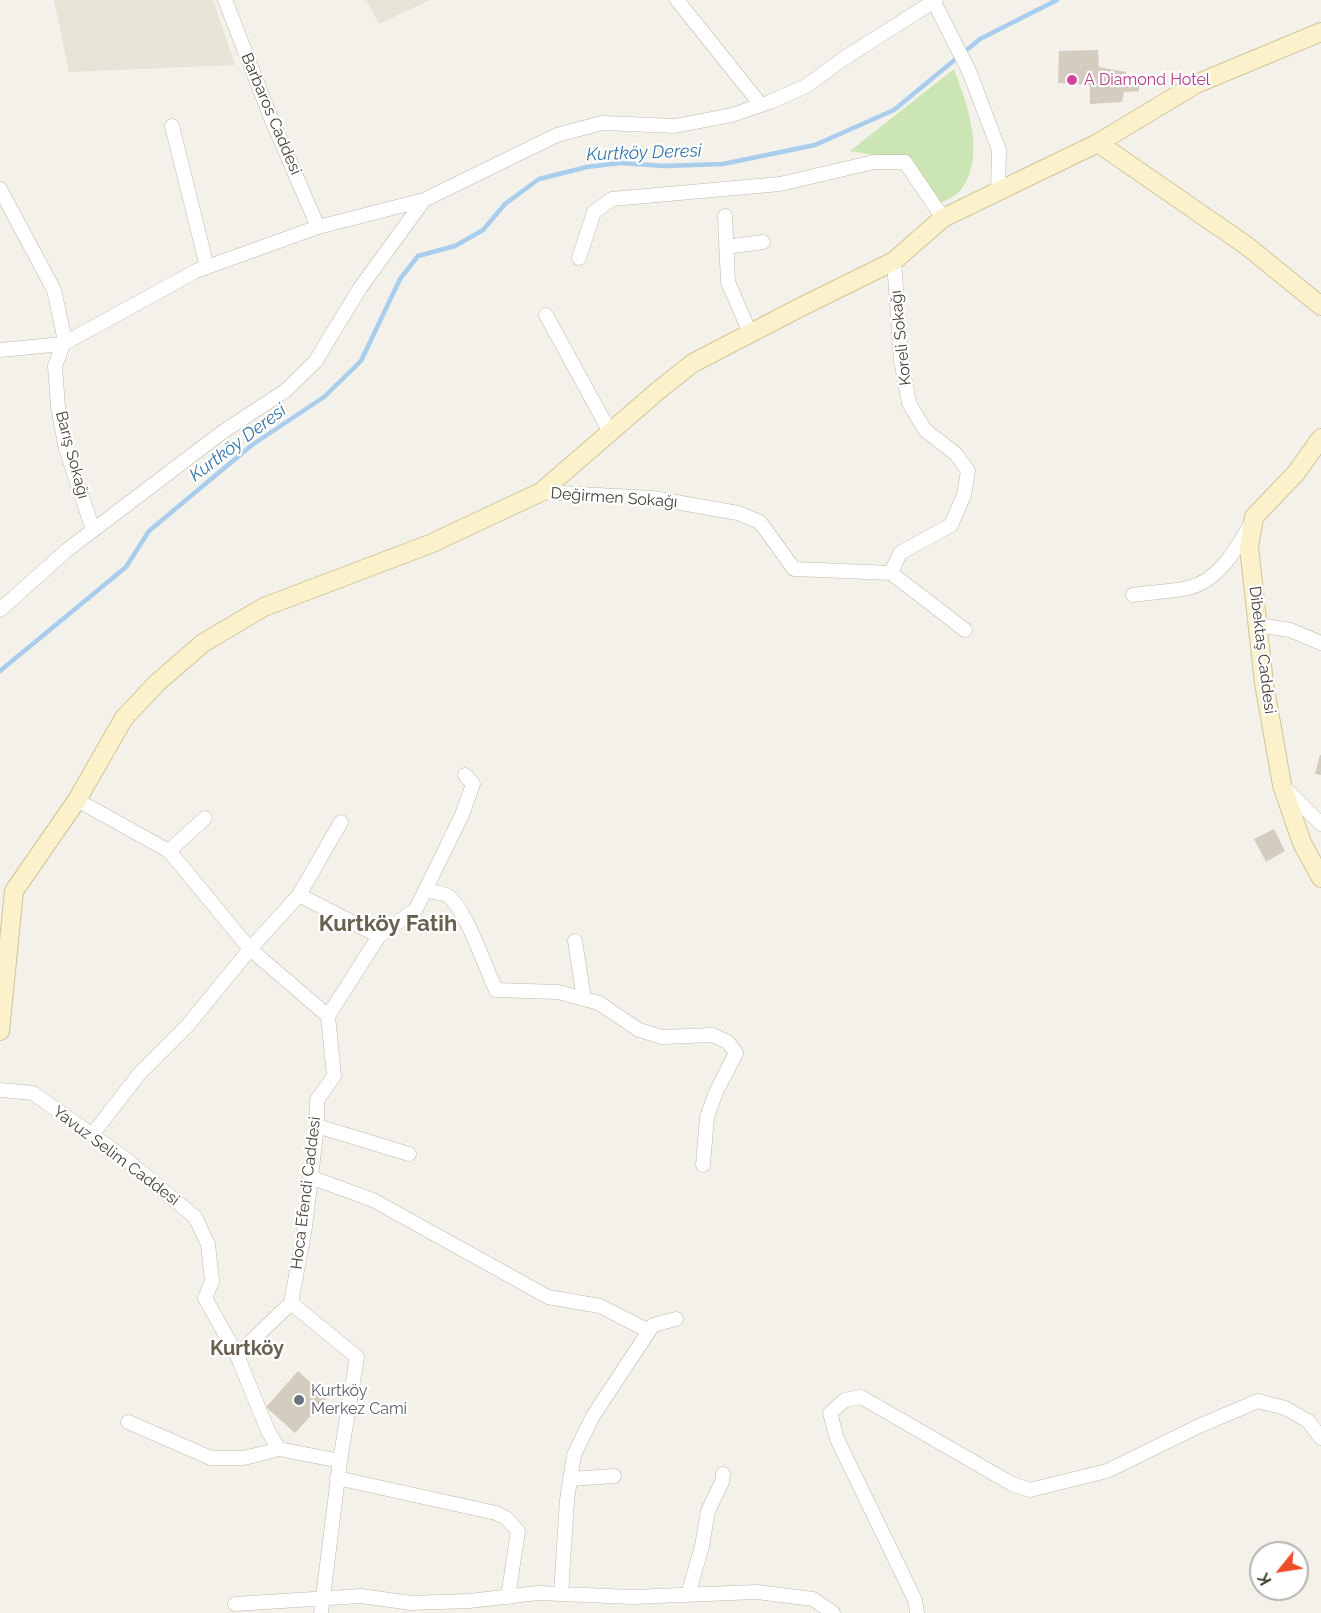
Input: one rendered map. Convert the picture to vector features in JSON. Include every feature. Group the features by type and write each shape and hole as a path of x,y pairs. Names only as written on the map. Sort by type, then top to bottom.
{"street":[{"name":"Barbaros Caddesi","path":"225,0 271,118 318,227"},
{"path":"677,0 761,105"},
{"path":"0,350 63,344 196,271 318,227 424,200 557,135 602,123 675,126 732,115 761,105 806,86 934,0 969,71 999,150 998,192"},
{"path":"0,1031 14,891 77,800 124,718 157,682 203,643 264,607 430,544 540,492 660,388 693,363 894,261 943,218 1098,143 1196,84 1321,32"},
{"path":"172,126 207,267"},
{"path":"1098,143 1247,246 1321,306"},
{"path":"579,258 594,212 612,199 780,184 874,162 905,162 943,218"},
{"path":"0,189 6,212 54,290 64,336 63,344"},
{"path":"0,610 67,550 224,431 285,391 315,362 360,288 424,200"},
{"path":"725,216 728,282 750,333"},
{"path":"726,247 763,242"},
{"name":"Koreli Sokağı","path":"891,573 900,552 951,525 964,495 968,471 956,454 926,430 909,403 901,360 894,261"},
{"path":"546,315 610,432"},
{"name":"Barış Sokağı","path":"63,344 55,366 58,407 66,449 93,530"},
{"path":"1132,595 1190,588 1212,575 1226,563 1254,517 1296,473 1321,438"},
{"name":"Değirmen Sokağı","path":"540,492 653,498 738,513 760,522 794,569 891,573"},
{"name":"Dibektaş Caddesi","path":"1254,517 1249,547 1264,683 1282,785 1302,843 1321,878"},
{"path":"891,573 965,630"},
{"path":"1258,625 1290,630 1321,643"},
{"path":"77,800 169,851 250,949 328,1016 379,936 416,909 462,815 473,784 465,775"},
{"path":"1282,785 1321,824"},
{"path":"169,851 205,818"},
{"path":"92,1135 139,1074 188,1025 250,949 299,895 341,822"},
{"path":"425,891 446,895 458,907 467,922 496,990 558,992 599,1003 639,1030 662,1037 712,1035 728,1042 736,1053 716,1092 707,1117 703,1165"},
{"path":"299,895 379,936"},
{"path":"575,941 584,999"},
{"name":"Hoca Efendi Caddesi","path":"291,1303 305,1227 317,1126 317,1100 334,1076 328,1016"},
{"name":"Yavuz Selim Caddesi","path":"0,1090 33,1093 123,1157 195,1217 208,1244 212,1281 205,1298 237,1355 268,1431 279,1449"},
{"path":"317,1126 410,1154"},
{"path":"310,1177 373,1200 548,1297 600,1306 649,1331"},
{"path":"237,1355 291,1303 357,1357 337,1478 321,1613"},
{"path":"561,1594 574,1455 592,1416 653,1325 676,1319"},
{"path":"917,1613 915,1600 837,1439 830,1413 845,1400 861,1396 1011,1484 1030,1490 1107,1471 1199,1426 1258,1401 1286,1408 1308,1421 1321,1438"},
{"path":"128,1422 211,1458 244,1458 279,1449 340,1461"},
{"path":"688,1595 702,1546 708,1511 722,1482 723,1474"},
{"path":"570,1479 614,1476"},
{"path":"337,1478 496,1513 506,1518 518,1531 508,1597"},
{"path":"235,1604 361,1596 411,1603 470,1601 538,1593 632,1597 757,1592 813,1599 833,1613"}],"shaded area":[{"path":"54,0 213,0 235,65 69,72"},
{"path":"366,0 430,0 379,24"}],"green space":[{"path":"954,69 969,113 973,160 969,175 960,191 952,198 938,204 892,158 850,151"}],"building":[{"path":"1098,50 1099,67 1126,72 1126,79 1139,81 1139,91 1124,92 1122,102 1090,104 1090,85 1058,83 1059,51"},
{"path":"1321,755 1321,775 1315,774"},
{"path":"1274,829 1285,851 1266,862 1254,839"},
{"name":"Kurtköy Merkez Cami","path":"298,1371 327,1398 295,1433 266,1407"}],"waterway":[{"name":"Kurtköy Deresi","path":"0,671 126,567 149,531 252,445 324,397 361,361 400,279 418,256 455,246 483,230 505,204 539,179 587,167 620,163 664,166 723,164 815,145 894,110 980,39 1057,0"}],"place":[{"name":"A Diamond Hotel","path":"1072,80"},
{"name":"Kurtköy Merkez Cami","path":"299,1400"}],"district":[{"name":"Kurtköy Fatih","path":"388,924"},
{"name":"Kurtköy","path":"247,1349"}]}
